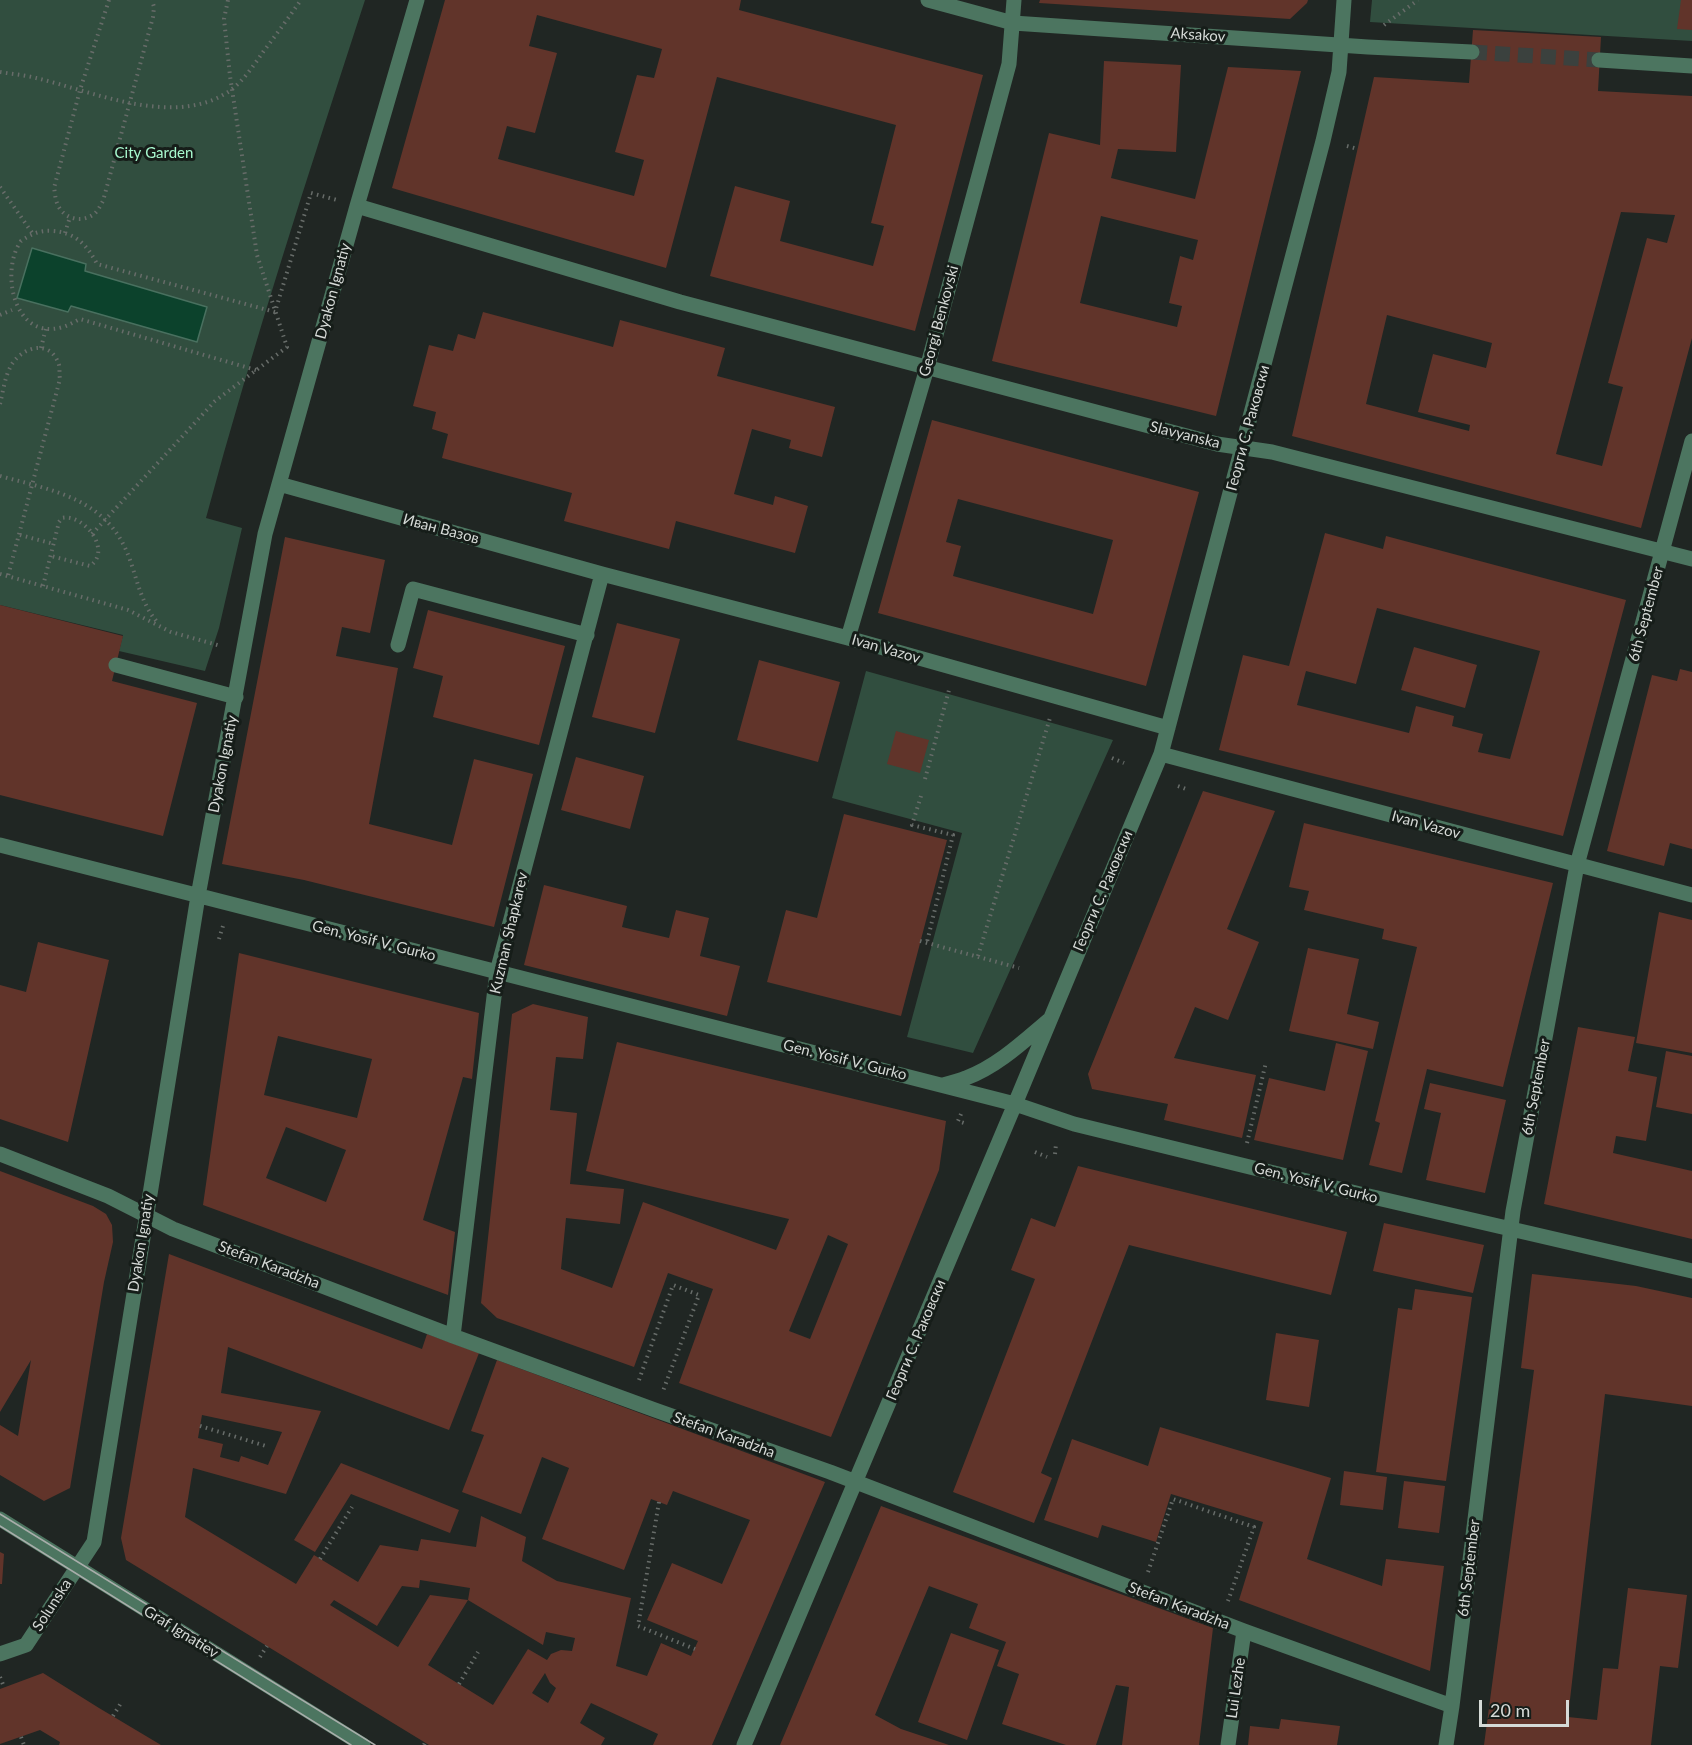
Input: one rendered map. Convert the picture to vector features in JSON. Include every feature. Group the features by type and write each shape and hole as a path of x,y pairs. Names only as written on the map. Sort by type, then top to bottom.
{"street":[{"name":"Dyakon Ignatiy","path":"94,1542 198,896 265,534 417,0"},
{"name":"Aksakov","path":"928,0 1013,23 1472,52"},
{"name":"Georgi Benkovski","path":"848,638 927,368 1009,64 1014,0"},
{"name":"Георги С. Раковски","path":"744,1745 1161,754 1323,141 1339,72 1344,0"},
{"path":"1599,60 1692,66"},
{"name":"Slavyanska","path":"357,206 680,302 927,368 1217,444 1272,452 1692,559"},
{"name":"6th September","path":"1446,1745 1510,1228 1577,865 1692,441"},
{"name":"Иван Вазов","path":"279,484 602,574"},
{"name":"Ivan Vazov","path":"602,574 848,638 1168,728"},
{"name":"Kuzman Shapkarev","path":"453,1336 497,972 602,574"},
{"path":"398,645 413,589 587,635"},
{"path":"116,665 236,697"},
{"name":"Ivan Vazov","path":"1161,754 1692,895"},
{"name":"Gen. Yosif V. Gurko","path":"0,845 943,1085 1015,1104 1074,1124 1360,1194 1692,1271"},
{"path":"943,1085 967,1078 987,1067 1009,1053 1050,1019"},
{"name":"Stefan Karadzha","path":"0,1155 108,1196 173,1229 453,1336 856,1482 1221,1622 1452,1706"},
{"name":"Graf Ignatiev","path":"0,1520 363,1745"},
{"name":"Solunska","path":"0,1654 26,1645 94,1542"},
{"name":"Lui Lezhe","path":"1228,1745 1244,1630"}],"path":[{"path":"109,0 80,90 54,188 57,203 63,214 76,219 96,213 103,201 153,17 152,0"},
{"path":"92,534 215,401 287,347 258,255 231,89 224,20 228,0"},
{"path":"0,72 34,77 130,103 186,107 210,102 246,76 301,0"},
{"path":"1380,28 1418,0"},
{"path":"1347,146 1358,149"},
{"path":"0,187 33,234"},
{"path":"275,312 311,194 357,206"},
{"path":"66,233 70,217"},
{"path":"11,251 33,234 46,231 66,233 78,238 90,250 97,264 275,312"},
{"path":"8,304 18,316 31,324 46,328 62,327 80,319 256,370"},
{"path":"0,315 12,310"},
{"path":"41,348 46,328"},
{"path":"0,404 10,366 23,351 41,348 55,357 59,366 60,379 8,576"},
{"path":"0,477 61,493 79,501 105,519 123,543 141,595 150,613 161,627"},
{"path":"43,586 59,522 62,518 72,518 79,522 92,534 99,548 98,557 90,566 51,556"},
{"path":"20,535 54,544"},
{"path":"0,574 128,610 171,632 244,652"},
{"path":"925,779 955,668"},
{"path":"978,956 1056,697"},
{"path":"1112,758 1124,763"},
{"path":"1178,786 1186,789"},
{"path":"921,796 912,825 953,835 927,942"},
{"path":"219,939 223,926"},
{"path":"920,941 1019,968"},
{"path":"1246,1144 1266,1062"},
{"path":"958,1121 964,1123"},
{"path":"1055,1154 1056,1144"},
{"path":"1035,1152 1047,1157"},
{"path":"631,1401 673,1285 699,1294 656,1410"},
{"path":"200,1426 266,1446"},
{"path":"1141,1591 1173,1499 1254,1527 1221,1622"},
{"path":"659,1502 638,1626 694,1649"},
{"path":"320,1559 352,1507"},
{"path":"260,1658 267,1646"},
{"path":"459,1684 478,1652"},
{"path":"0,1676 4,1687"},
{"path":"113,1716 121,1703"},
{"path":"21,1737 24,1745"}],"green space":[{"name":"City Garden","path":"0,0 365,0 262,323 206,518 242,528 219,628 205,671 119,651 123,635 0,605"},
{"path":"1372,0 1692,0 1692,41 1370,22"},
{"path":"866,671 1113,740 973,1053 907,1037 962,833 832,798"}],"shaded area":[{"path":"32,248 86,264 85,271 207,307 197,342 71,306 68,312 17,298"}],"building":[{"path":"445,0 741,0 739,10 983,75 915,331 710,276 735,186 790,201 780,241 873,266 884,226 871,223 896,125 717,77 666,268 392,188","holes":["537,15 662,49 654,78 637,75 615,152 644,160 634,196 498,159 507,126 535,133 557,53 529,46"]},
{"path":"1040,0 1308,0 1290,19 1039,3"},
{"path":"1681,0 1692,0 1692,30 1677,29"},
{"path":"1473,30 1601,37 1598,91 1692,96 1692,338 1641,528 1292,436 1374,77 1469,83","holes":["1621,212 1675,215 1667,243 1647,238 1608,383 1623,387 1602,466 1556,454","1387,315 1492,343 1486,368 1433,354 1418,412 1470,425 1469,431 1366,404"]},
{"path":"1104,61 1181,65 1176,152 1118,149 1111,178 1195,199 1228,67 1301,71 1216,416 992,361 1049,133 1100,145","holes":["1101,216 1198,240 1193,260 1180,256 1169,303 1182,306 1177,327 1080,303"]},
{"path":"483,312 613,347 620,320 725,348 717,376 835,407 822,457 789,448 791,440 752,429 734,494 773,505 775,496 808,506 795,553 676,521 669,549 564,521 572,493 442,458 448,434 432,429 436,412 413,406 429,345 453,351 458,334 475,339"},
{"path":"932,420 1199,492 1146,686 878,613","holes":["958,499 1113,540 1093,614 953,576 961,546 946,542"]},
{"path":"1325,533 1383,549 1386,536 1626,600 1563,836 1219,750 1243,655 1289,666","holes":["1377,608 1540,651 1510,759 1478,752 1483,734 1452,726 1454,716 1416,706 1409,733 1297,705 1306,671 1356,684"]},
{"path":"285,537 385,560 370,633 342,627 336,656 398,668 369,824 452,845 474,759 533,774 494,927 304,880 222,864"},
{"path":"0,605 123,636 112,681 197,703 163,836 0,795"},
{"path":"428,610 565,646 539,745 433,717 443,676 413,668"},
{"path":"617,623 680,639 655,733 592,717"},
{"path":"1414,647 1477,665 1465,708 1401,690"},
{"path":"759,660 840,682 818,762 737,740"},
{"path":"1680,669 1692,672 1692,849 1670,843 1664,866 1607,851 1652,675 1677,681"},
{"path":"896,731 929,740 920,773 887,764"},
{"path":"576,757 644,776 630,829 561,810"},
{"path":"1203,791 1275,811 1227,929 1259,942 1228,1020 1195,1007 1174,1058 1256,1075 1242,1138 1164,1120 1168,1104 1092,1089 1088,1074"},
{"path":"844,814 947,840 901,1016 767,982 786,910 817,918"},
{"path":"1304,823 1553,883 1503,1087 1427,1069 1402,1173 1369,1165 1380,1123 1375,1121 1417,947 1382,939 1384,929 1304,910 1309,891 1289,887"},
{"path":"544,885 627,906 622,927 669,938 676,910 709,918 700,956 740,966 727,1016 524,965"},
{"path":"1659,912 1692,920 1692,1053 1636,1043"},
{"path":"38,942 109,960 68,1142 0,1119 0,985 26,992"},
{"path":"1308,948 1359,959 1347,1014 1379,1022 1373,1049 1289,1031"},
{"path":"239,953 479,1013 472,1079 463,1077 423,1220 455,1232 448,1295 203,1205","holes":["278,1036 372,1059 357,1118 264,1095","286,1127 346,1150 326,1202 266,1178"]},
{"path":"533,1004 588,1017 583,1059 556,1057 550,1110 577,1113 570,1184 624,1189 620,1224 566,1218 561,1269 612,1288 643,1202 776,1250 789,1219 586,1171 617,1042 946,1121 939,1170 831,1437 679,1383 713,1289 668,1273 634,1367 497,1318 481,1303 512,1014","holes":["828,1235 848,1244 810,1339 789,1331"]},
{"path":"1578,1027 1635,1037 1628,1071 1657,1077 1646,1141 1616,1136 1613,1153 1692,1171 1692,1239 1544,1204"},
{"path":"1336,1043 1368,1051 1343,1160 1254,1140 1269,1078 1325,1091"},
{"path":"1666,1051 1692,1056 1692,1114 1656,1107"},
{"path":"1430,1083 1506,1100 1485,1193 1426,1180 1441,1113 1424,1109"},
{"path":"1078,1166 1347,1232 1331,1295 1129,1245 1041,1473 1052,1478 1034,1523 953,1492 1035,1279 1011,1270 1031,1218 1055,1227"},
{"path":"0,1171 93,1206 106,1214 112,1225 113,1242 104,1282 70,1488 44,1501 0,1475 0,1425 18,1436 31,1360 0,1412"},
{"path":"1384,1223 1484,1245 1473,1293 1373,1271"},
{"path":"169,1254 422,1349 427,1334 479,1353 449,1430 228,1347 221,1393 321,1411 286,1494 193,1468 185,1517 296,1584 314,1555 358,1582 380,1545 418,1551 421,1539 476,1547 481,1516 526,1537 522,1561 557,1581 631,1598 616,1666 647,1676 661,1643 691,1656 698,1641 647,1620 672,1563 722,1584 750,1520 673,1491 667,1505 651,1499 624,1570 542,1539 569,1468 542,1457 521,1514 462,1492 484,1435 471,1431 497,1360 825,1482 712,1745 653,1745 658,1734 591,1703 580,1723 605,1738 601,1745 429,1745 126,1560 121,1538","holes":["202,1415 282,1432 268,1465 241,1456 239,1462 220,1457 223,1444 198,1438","420,1580 470,1588 468,1600 430,1595 398,1647 330,1605 334,1600 377,1626 402,1586 419,1588","468,1600 543,1645 546,1632 575,1638 572,1651 561,1650 551,1654 547,1660 528,1649 493,1705 428,1665","545,1673 550,1683 556,1688 548,1703 532,1693"]},
{"path":"1532,1274 1636,1286 1692,1298 1692,1406 1605,1394 1568,1717 1597,1720 1603,1668 1618,1669 1628,1588 1687,1595 1678,1668 1660,1666 1651,1745 1484,1745 1534,1370 1521,1368"},
{"path":"1415,1289 1472,1297 1446,1481 1376,1472 1398,1308 1412,1310"},
{"path":"1276,1333 1319,1340 1309,1407 1266,1400"},
{"path":"1160,1427 1331,1478 1307,1559 1382,1586 1386,1559 1444,1566 1430,1671 1239,1600 1263,1522 1171,1494 1156,1542 1102,1525 1098,1538 1044,1520 1072,1439 1148,1466"},
{"path":"341,1463 459,1510 450,1533 351,1494 315,1552 294,1540"},
{"path":"1344,1471 1387,1477 1383,1510 1340,1505"},
{"path":"1404,1481 1445,1486 1439,1533 1398,1528"},
{"path":"881,1506 1213,1628 1199,1745 1122,1745 1129,1687 1116,1685 1096,1745 1066,1745 1002,1724 1019,1674 997,1666 1006,1642 969,1628 978,1604 929,1586 875,1715 901,1729 949,1745 780,1745"},
{"path":"0,1552 4,1554 2,1584 0,1584"},
{"path":"951,1633 999,1650 967,1740 918,1722"},
{"path":"43,1673 161,1745 59,1745 60,1742 40,1730 0,1744 0,1689"},
{"path":"1281,1719 1340,1726 1337,1745 1248,1745 1250,1726 1279,1729"}],"tunnel":[{"path":"1472,52 1599,60"}],"tram line":[{"path":"0,1514 375,1745"},
{"path":"0,1526 351,1745"}]}
